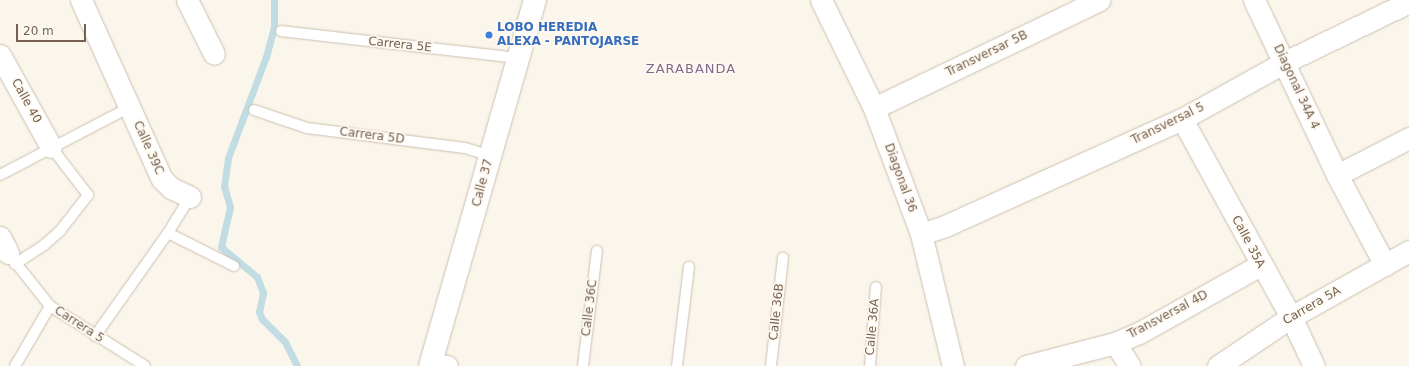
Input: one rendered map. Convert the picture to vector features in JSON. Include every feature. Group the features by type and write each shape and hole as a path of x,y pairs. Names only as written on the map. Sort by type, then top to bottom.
{"main road":[{"name":"Calle 37","path":"436,365 490,156 535,0"}],"street":[{"name":"Calle 39C","path":"80,0 130,106 162,179 171,188 190,197"},
{"path":"188,0 214,54"},
{"name":"Diagonal 36","path":"822,0 874,108 921,234 953,366"},
{"name":"Transversar 5B","path":"874,108 1099,0"},
{"name":"Diagonal 34A 4","path":"1254,0 1285,62 1337,175 1385,265"},
{"name":"Transversal 5","path":"921,234 945,226 1182,119 1285,62 1409,2"},
{"name":"Calle 40","path":"0,55 51,147"},
{"name":"Calle 35A","path":"1182,119 1260,265 1291,317 1314,366"},
{"path":"1337,175 1409,138"},
{"name":"Carrera 5A","path":"1218,366 1291,317 1409,251"},
{"name":"Transversal 4D","path":"1026,366 1115,343 1139,333 1260,265"},
{"path":"1115,343 1130,366"}],"lane":[{"name":"Carrera 5E","path":"281,31 519,58"},
{"path":"0,174 130,106"},
{"name":"Carrera 5D","path":"254,110 307,128 465,148 490,156"},
{"path":"6,253 44,245 60,231 88,195 51,147"},
{"name":"Calle 39C","path":"95,336 168,233 190,197"},
{"path":"168,233 234,266"},
{"name":"Calle 36C","path":"584,366 597,251"},
{"name":"Carrera 5","path":"6,253 50,306 95,336 146,366"},
{"name":"Calle 36B","path":"771,366 783,258"},
{"path":"677,366 688,267"},
{"name":"Calle 36A","path":"870,366 876,287"},
{"path":"15,366 50,306"}],"waterway":[{"path":"274,0 274,27 267,54 228,158 224,186 230,207 221,247 257,277 263,293 259,312 262,319 285,342 297,366"}],"place":[{"name":"LOBO HEREDIA ALEXA - PANTOJARSE","path":"489,35"}],"district":[{"name":"ZARABANDA","path":"691,69"}]}
